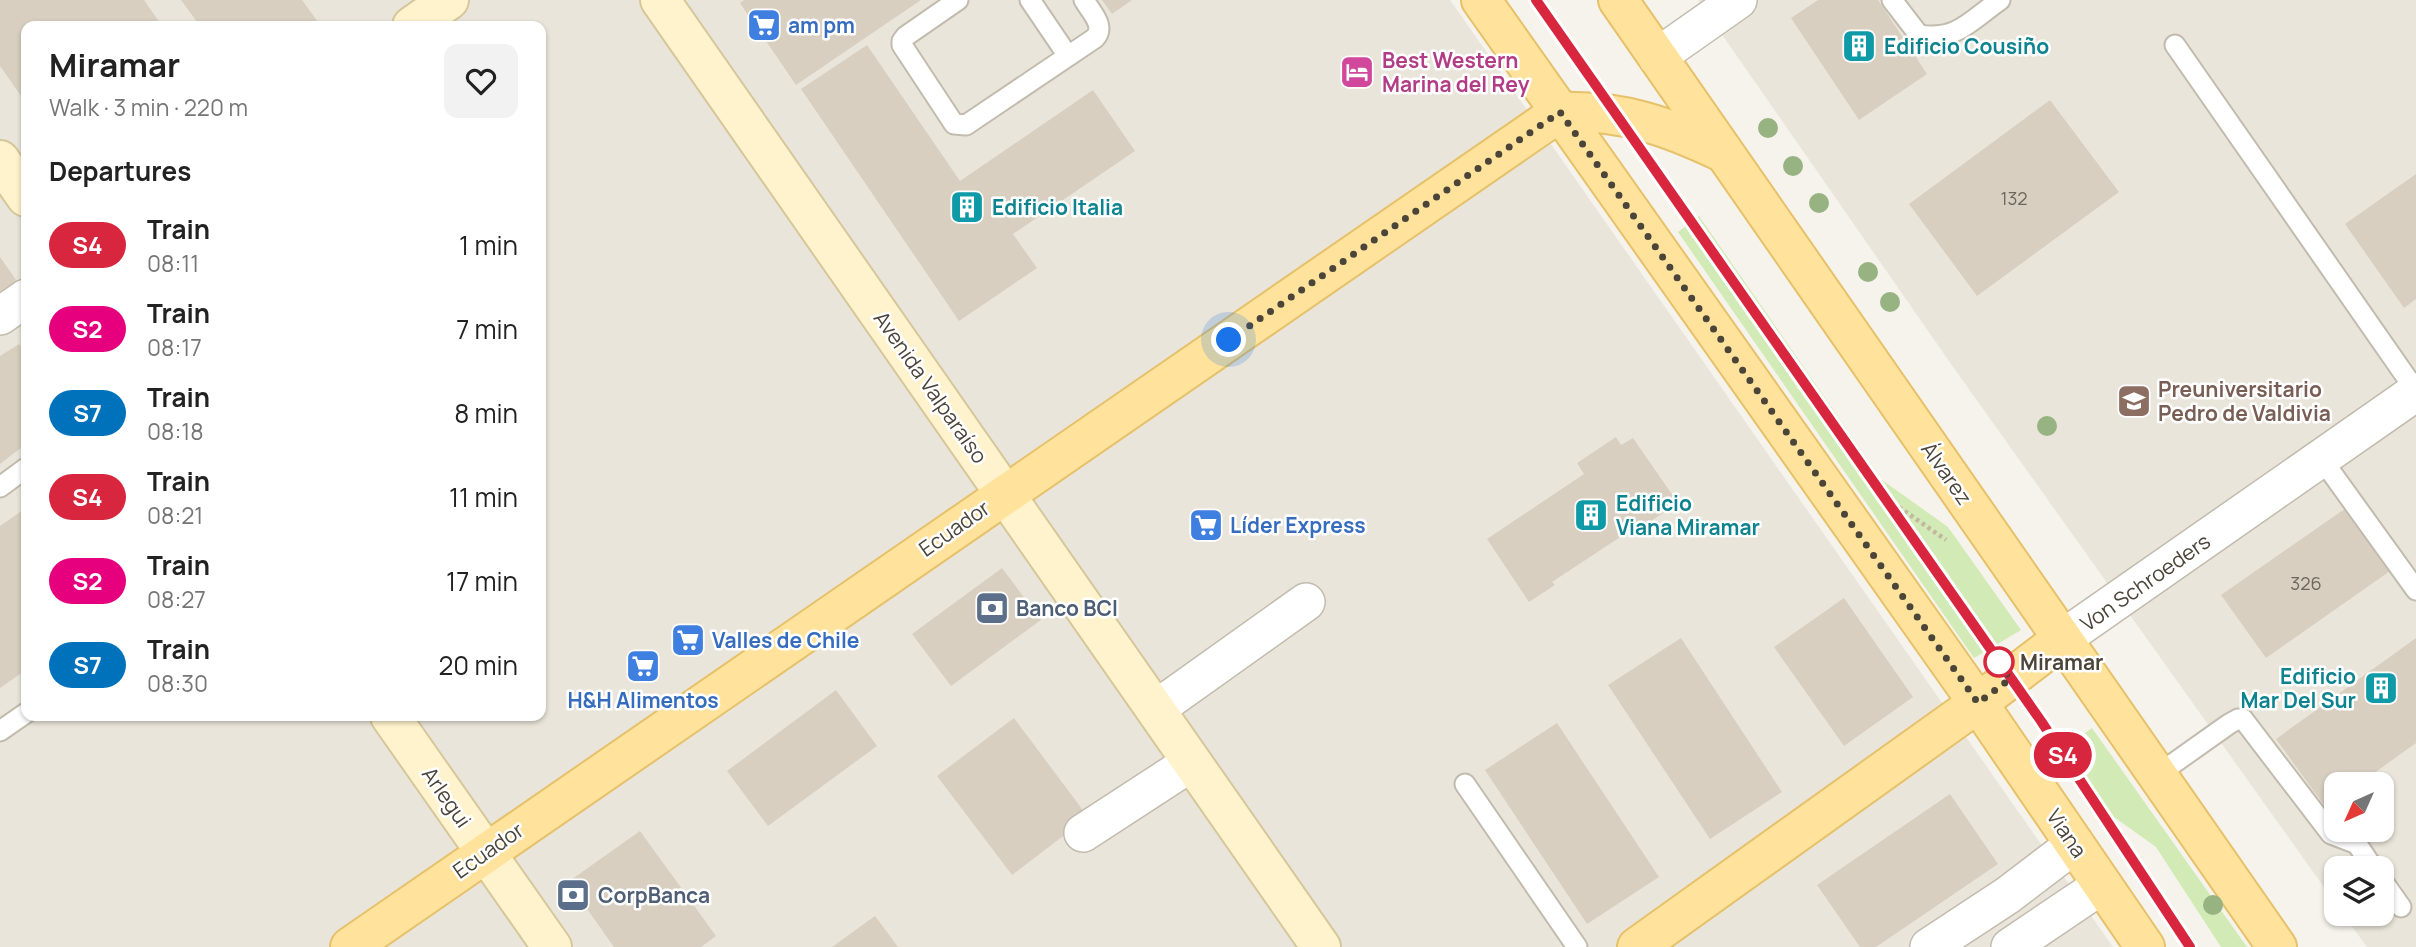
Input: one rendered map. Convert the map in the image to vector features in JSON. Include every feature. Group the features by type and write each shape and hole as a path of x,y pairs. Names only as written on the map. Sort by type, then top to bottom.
{"main road":[{"name":"Viana","path":"1480,0 1978,703 2145,947"},
{"name":"Álvarez","path":"1618,0 2277,947"},
{"path":"1560,112 1583,111 1642,120 1672,129 1724,153"},
{"name":"Ecuador","path":"350,947 1560,112"},
{"name":"Von Schroeders","path":"1637,947 1978,703 2062,639"}],"street":[{"path":"419,21 449,0"},
{"name":"Avenida Valparaíso","path":"660,0 1321,947"},
{"path":"1657,57 1738,0"},
{"path":"0,160 21,190"},
{"path":"0,316 21,301"},
{"name":"Von Schroeders","path":"2062,639 2416,391"},
{"path":"1156,709 1307,601"},
{"name":"Arlegui","path":"393,721 552,947"},
{"path":"1083,833 1192,762"},
{"path":"1929,947 2008,895 2075,844"},
{"path":"2010,947 2102,885"}],"lane":[{"path":"958,0 905,36 902,46 954,124 966,125 1100,33 1100,27 1084,0"},
{"path":"1030,0 1068,56"},
{"path":"1892,0 1919,34 1938,37 1952,34 2000,0"},
{"path":"2175,45 2416,391"},
{"path":"2321,458 2416,590"},
{"path":"0,488 21,472"},
{"path":"0,731 21,716"},
{"path":"2157,775 2229,724 2243,719 2331,834 2357,844 2366,856"},
{"path":"1465,784 1577,947"},
{"path":"2394,897 2401,907"}],"path":[{"path":"1868,480 1876,491 1952,545"}],"shaded area":[{"path":"0,0 1450,0 2113,947 0,947"},
{"path":"1698,0 2416,0 2416,947 2367,947 2352,926 2394,926 2394,856 2324,856 2324,887 1951,364"}],"green space":[{"path":"1699,216 1882,480 1948,527 2021,630 1974,658 1678,232"},
{"path":"2092,728 2247,947 2221,947 2156,847 2082,794 2052,757"}],"building":[{"path":"0,0 144,0 159,21 21,21 21,96 0,66"},
{"path":"181,0 302,0 317,21 196,21"},
{"path":"744,0 921,0 796,85 740,3"},
{"path":"1102,0 1132,0 1112,14"},
{"name":"Edificio Cousiño","path":"1818,0 1878,0 1927,74 1859,120 1791,18"},
{"name":"Edificio Italia","path":"867,45 960,181 1093,90 1135,151 1013,234 1037,268 959,321 801,89"},
{"path":"2050,100 2119,192 1977,296 1909,204"},
{"path":"2416,174 2416,299 2404,308 2345,224"},
{"path":"0,257 21,287 0,301"},
{"path":"19,344 21,347 21,448 0,464 0,356"},
{"name":"Edificio Viana Miramar","path":"1616,437 1621,445 1633,438 1678,503 1636,531 1634,528 1552,582 1555,585 1529,602 1487,539 1584,474 1577,463"},
{"path":"2346,508 2390,571 2266,658 2221,595"},
{"path":"21,511 21,673 0,688 0,526"},
{"path":"1002,568 1041,620 951,686 912,634"},
{"path":"1844,598 1913,697 1844,746 1774,647"},
{"path":"1681,638 1782,792 1710,839 1608,685"},
{"name":"Edificio Mar Del Sur","path":"2416,638 2416,743 2376,772 2324,772 2324,805 2276,739"},
{"path":"836,690 877,746 768,826 727,771"},
{"path":"1014,718 1088,817 1012,875 937,776"},
{"path":"1557,723 1659,877 1587,924 1485,770"},
{"path":"1950,794 1998,864 1876,947 1860,947 1817,885"},
{"path":"640,831 716,936 701,947 614,947 568,882"},
{"path":"875,916 898,947 832,947"}],"train":[{"name":"S4","path":"1536,0 2041,721 2190,947"}],"place":[{"name":"am pm","path":"764,25"},
{"name":"Edificio Cousiño","path":"1859,46"},
{"name":"Best Western Marina del Rey","path":"1357,72"},
{"name":"Edificio Italia","path":"967,207"},
{"name":"Preuniversitario Pedro de Valdivia","path":"2134,401"},
{"name":"Edificio Viana Miramar","path":"1591,515"},
{"name":"Líder Express","path":"1206,525"},
{"name":"Banco BCI","path":"992,608"},
{"name":"Valles de Chile","path":"688,640"},
{"name":"Miramar","path":"1999,662"},
{"name":"H&H Alimentos","path":"643,666"},
{"name":"Edificio Mar Del Sur","path":"2381,688"},
{"name":"CorpBanca","path":"573,895"}],"route":[{"path":"1229,340 1560,112 1978,703 2010,679 1999,662"}]}
